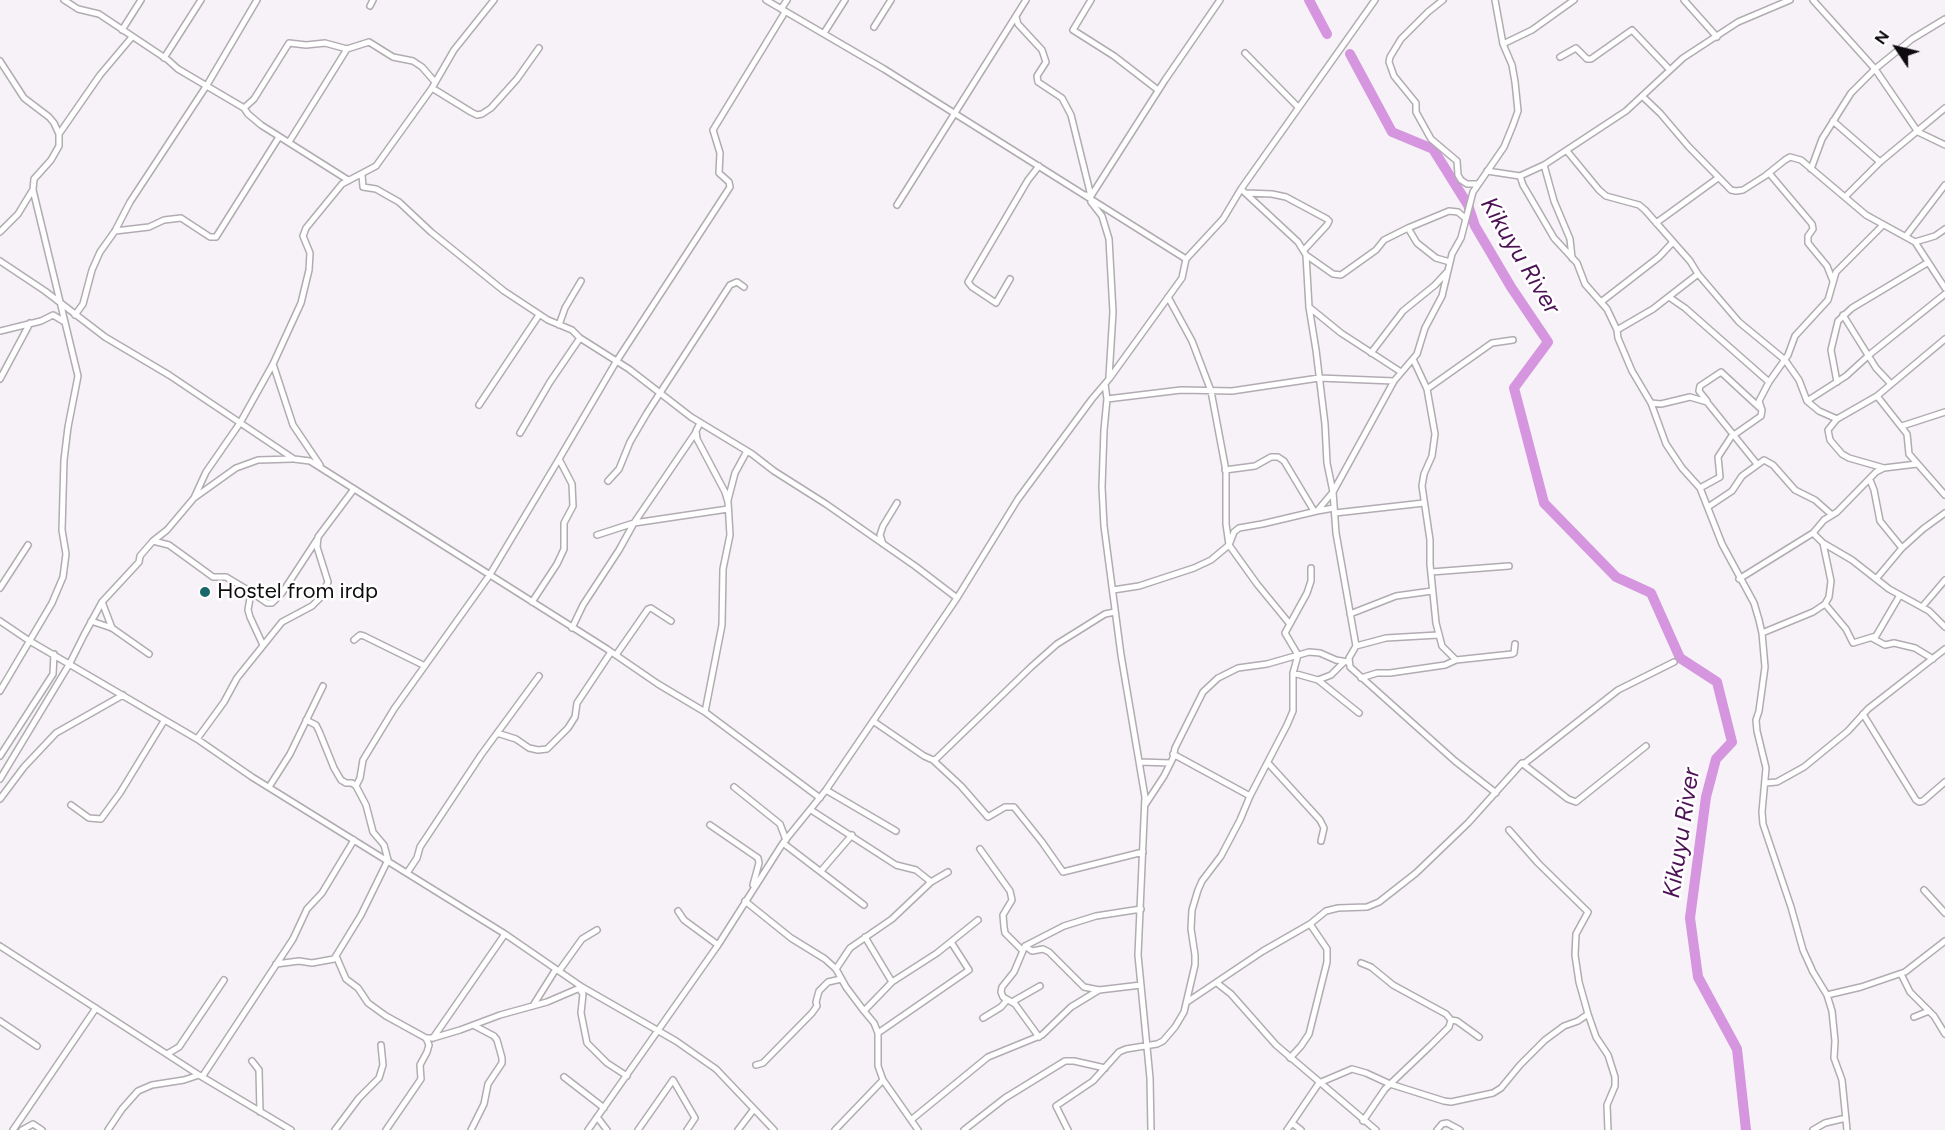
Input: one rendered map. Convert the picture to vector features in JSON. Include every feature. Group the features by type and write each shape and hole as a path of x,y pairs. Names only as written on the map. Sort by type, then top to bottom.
{"street":[{"path":"64,0 78,9 99,14 178,69 244,108 248,114 279,137 348,180"},
{"path":"122,30 141,0"},
{"path":"164,58 201,0"},
{"path":"75,315 83,304 92,270 100,252 115,231 135,192 207,85 257,0"},
{"path":"0,778 70,663 102,602 139,562 147,546 167,530 194,498 207,472 240,423 273,364 301,303 309,270 310,253 303,236 306,228 342,184 376,166 433,85 454,50 494,0"},
{"path":"765,0 824,33 1186,259"},
{"path":"356,786 360,778 363,759 393,709 489,576 616,362 730,186 729,182 719,173 720,153 713,130 783,11 787,0"},
{"path":"824,33 845,0"},
{"path":"874,27 891,0"},
{"path":"897,205 1026,0"},
{"path":"1091,0 1073,30 1114,56 1158,90"},
{"path":"1088,197 1220,0"},
{"path":"588,1130 718,945 785,841 826,790 957,598 1018,499 1182,278 1186,259 1223,219 1298,107 1374,0"},
{"path":"1443,0 1401,39 1392,52 1389,62 1394,76 1416,103 1416,112 1431,139 1457,161 1458,175 1464,183 1477,184"},
{"path":"1316,511 1333,492 1394,381 1419,349 1425,328 1442,296 1447,271 1461,238 1465,218 1477,184 1504,147 1518,111 1512,65 1503,44 1495,0"},
{"path":"1503,44 1533,30 1574,0"},
{"path":"1684,0 1717,37"},
{"path":"1487,171 1520,176 1544,165 1617,117 1669,69 1738,22 1790,0"},
{"path":"1813,0 1875,69 1918,132 1945,145"},
{"path":"1016,17 1018,24 1041,50 1046,62 1037,75 1038,82 1062,98 1071,115 1088,197 1102,216 1109,239 1113,312 1102,487 1104,526 1115,612 1145,797 1138,955 1149,1078 1151,1130"},
{"path":"1811,169 1822,140 1851,93 1875,69 1924,31 1945,19"},
{"path":"1560,57 1576,48 1591,59 1632,30 1669,69"},
{"path":"59,134 100,75 132,37"},
{"path":"244,108 254,99 289,43 306,45 325,43 346,49 369,42 393,57 413,61 422,67 433,85 477,115 491,108 509,86 518,80 539,48"},
{"path":"289,142 346,49"},
{"path":"1245,53 1298,107"},
{"path":"0,61 24,98 49,117 59,134 59,146 51,160 34,179 33,190 78,376 64,460 62,530 66,554 63,577 52,603 28,640 0,691"},
{"path":"1642,96 1731,190 1743,190 1785,160 1790,158 1801,160 1866,215 1915,242 1945,288"},
{"path":"1845,197 1880,162 1945,108"},
{"path":"1833,121 1880,162"},
{"path":"115,231 149,227 164,220 181,218 210,237 216,237 279,137"},
{"path":"1567,152 1606,196 1639,205 1690,261 1698,274 1739,322 1785,360 1799,380 1807,401 1819,411 1837,419"},
{"path":"1544,165 1554,201 1570,239 1572,258"},
{"path":"1010,279 996,303 968,282 1028,180 1039,166"},
{"path":"1769,173 1812,224 1813,229 1808,236 1808,243 1827,266 1833,281"},
{"path":"362,175 363,187 376,189 399,202 480,272 539,315 572,330 580,338 629,369 682,411 747,451 883,544 957,598"},
{"path":"1520,176 1554,238 1572,258 1585,284 1601,302 1617,330 1618,338 1632,371 1651,404 1666,444 1682,468 1700,488 1722,544 1754,603 1762,633 1764,668 1756,720 1764,754 1763,824 1803,950 1827,995 1834,1027 1833,1058 1842,1080 1847,1130"},
{"path":"1656,223 1718,178"},
{"path":"1906,236 1945,185"},
{"path":"0,232 18,214 33,190"},
{"path":"1243,191 1305,253 1333,274 1341,275 1376,250 1384,240 1407,228 1449,212 1458,212 1465,218"},
{"path":"1243,191 1286,197 1329,221 1305,253 1309,307 1327,463 1333,492 1336,533 1356,646 1346,662 1331,675 1318,680"},
{"path":"1700,488 1720,477 1718,457 1734,435 1761,416 1759,401 1785,360 1795,336 1828,300 1836,272 1883,225"},
{"path":"1407,228 1417,243 1436,258 1450,262"},
{"path":"1915,242 1935,236 1945,229"},
{"path":"1601,302 1659,257 1673,242"},
{"path":"0,261 45,291 105,337 169,375 294,459"},
{"path":"1837,381 1831,342 1838,321 1843,315 1927,263"},
{"path":"1371,353 1403,311 1429,291 1447,271"},
{"path":"1617,330 1669,297 1698,274"},
{"path":"560,325 565,308 581,281"},
{"path":"608,481 619,469 630,442 730,285 737,282 744,287"},
{"path":"1807,401 1846,376 1945,294"},
{"path":"1168,297 1192,341 1212,391 1226,470 1228,545 1289,623"},
{"path":"1669,297 1685,308 1769,382"},
{"path":"1309,307 1341,333 1401,372"},
{"path":"0,331 52,315 63,321"},
{"path":"478,405 539,315"},
{"path":"1843,315 1876,368 1891,384"},
{"path":"0,380 30,323"},
{"path":"520,433 550,382 580,338"},
{"path":"1884,468 1842,454 1830,440 1828,434 1830,425 1877,396 1945,339"},
{"path":"1427,389 1492,343 1513,340"},
{"path":"1413,359 1427,389 1435,434 1432,456 1422,481 1431,540 1432,591 1438,634 1442,646 1456,660"},
{"path":"273,364 293,425 322,469"},
{"path":"1757,464 1707,402 1699,391 1700,386 1721,372 1762,411"},
{"path":"1107,399 1181,390 1252,389 1319,378 1394,381"},
{"path":"1877,396 1909,438 1908,452 1945,495"},
{"path":"1651,404 1690,397 1707,402"},
{"path":"1902,426 1945,412"},
{"path":"572,628 583,604 700,423"},
{"path":"696,431 699,444 721,481 728,502"},
{"path":"705,712 722,625 723,568 730,535 728,502 735,473 747,451"},
{"path":"1226,470 1255,466 1271,457 1278,457 1284,461 1316,511"},
{"path":"194,498 236,468 248,463 258,460 307,459 705,712 820,798"},
{"path":"532,602 564,549 564,523 573,506 572,484 559,459"},
{"path":"1708,507 1732,491 1742,476 1764,460 1773,465 1790,486 1815,500 1832,516"},
{"path":"1739,579 1813,532 1876,472 1884,468 1917,464"},
{"path":"1870,480 1875,490 1881,521 1902,548"},
{"path":"153,541 169,545 213,577 226,577 267,603 272,603 282,593 318,537 354,489"},
{"path":"883,544 880,535 883,526 897,503"},
{"path":"1113,590 1139,586 1211,560 1228,545 1234,532 1239,528 1316,511 1424,503"},
{"path":"597,535 634,523 728,510"},
{"path":"1876,579 1902,548 1945,513"},
{"path":"1813,532 1823,543 1852,560 1900,595 1922,607 1945,627"},
{"path":"196,739 224,702 237,678 282,622 312,606 320,598 327,582 317,547 318,537"},
{"path":"1762,633 1813,612 1825,604 1829,597 1831,581 1823,543"},
{"path":"0,588 28,545"},
{"path":"1431,572 1509,566"},
{"path":"1068,1130 1056,1106 1084,1088 1119,1052 1163,1041 1181,1019 1195,965 1196,955 1191,929 1192,910 1198,890 1221,856 1293,711 1293,673 1298,655 1285,633 1307,593 1311,581 1311,568"},
{"path":"1922,607 1945,580"},
{"path":"1350,614 1396,596 1432,591"},
{"path":"251,592 248,610 263,645"},
{"path":"1825,604 1846,629 1853,643 1876,636 1900,595"},
{"path":"102,602 112,628"},
{"path":"497,733 516,739 529,748 547,749 568,728 575,717 577,703 648,609 651,608 671,621"},
{"path":"933,760 947,750 1031,667 1058,644 1105,614 1115,612"},
{"path":"0,621 28,640 196,739 388,860 505,934 581,988 657,1029 716,1069 774,1130"},
{"path":"92,621 112,628 149,654"},
{"path":"1356,646 1386,638 1438,634"},
{"path":"354,640 360,635 364,636 423,666"},
{"path":"1872,638 1885,645 1894,643 1915,648 1933,659"},
{"path":"1361,678 1377,673 1445,664 1456,660 1512,654 1515,644"},
{"path":"1765,783 1777,782 1804,767 1827,749 1863,714 1945,649"},
{"path":"1144,807 1163,779 1175,748 1203,692 1218,678 1238,668 1267,664 1314,652 1346,662 1455,761 1496,793"},
{"path":"0,756 53,674 54,654"},
{"path":"1187,1002 1330,909 1367,907 1379,902 1416,873 1468,823 1522,763 1525,763 1618,690 1674,662"},
{"path":"1293,673 1318,680 1359,713"},
{"path":"407,873 417,858 420,847 497,733 539,676"},
{"path":"269,787 290,754 323,686"},
{"path":"0,800 24,767 56,733 123,695"},
{"path":"1863,714 1916,800 1923,801 1945,782"},
{"path":"276,964 331,961 364,909 388,860 384,845 373,832 366,806 356,786 341,780 316,725 306,720"},
{"path":"70,805 89,818 101,819 120,793 164,721"},
{"path":"873,721 933,760 961,786 988,817 1005,807 1014,807 1063,872 1143,852"},
{"path":"1522,763 1568,799 1576,802 1646,746"},
{"path":"1173,754 1250,796"},
{"path":"1140,762 1170,763"},
{"path":"1268,763 1320,820 1324,828 1321,841"},
{"path":"734,787 782,825 785,841 864,905"},
{"path":"826,790 896,831"},
{"path":"811,810 896,866 907,867 919,872 931,882"},
{"path":"710,825 758,858 759,863 751,892"},
{"path":"1509,830 1538,863 1588,912 1578,930 1575,946 1580,982 1588,1014 1600,1044 1608,1055 1615,1077 1615,1086 1607,1105 1608,1130"},
{"path":"821,871 852,835"},
{"path":"108,1130 138,1090 152,1085 201,1076 298,931 307,909 322,893 354,840"},
{"path":"980,849 1010,891 1012,900 1004,915 1005,933 1024,948 1049,952 1081,986 1099,990 1141,985"},
{"path":"836,969 850,948 895,916 931,882 948,872"},
{"path":"1924,890 1945,913"},
{"path":"745,901 791,938 825,959 836,969 874,1023 878,1033 878,1066 883,1080 918,1130"},
{"path":"1039,1037 1010,1001 1003,997 1002,987 1014,972 1024,948 1064,926 1096,916 1141,909"},
{"path":"678,911 684,920 718,945"},
{"path":"864,1011 892,982 951,942 978,920"},
{"path":"1290,1058 1309,1034 1327,962 1327,949 1310,924"},
{"path":"532,1005 582,939 597,930"},
{"path":"433,1038 505,934"},
{"path":"865,938 892,982"},
{"path":"1827,995 1901,974 1945,941"},
{"path":"878,1033 969,970 951,942"},
{"path":"0,946 166,1054 291,1130"},
{"path":"336,956 346,979 358,988 368,1003 386,1016 426,1038 475,1026 500,1015 562,997 581,988"},
{"path":"1360,963 1371,967 1393,985 1446,1014 1451,1020 1457,1021 1479,1037"},
{"path":"1901,974 1910,992 1934,1016 1945,1034"},
{"path":"756,1065 763,1063 812,1014 817,1006 819,991 828,982 841,979"},
{"path":"166,1054 179,1047 224,980"},
{"path":"1217,983 1231,994 1272,1042 1376,1130"},
{"path":"983,1018 1040,986"},
{"path":"581,988 583,994 581,1013 587,1043 607,1063 627,1076"},
{"path":"911,1120 988,1058 1039,1037 1071,1007 1099,990"},
{"path":"14,1130 96,1008"},
{"path":"1914,1017 1929,1011"},
{"path":"1287,1130 1319,1083 1352,1069 1390,1084 1451,1102 1493,1092 1501,1088 1545,1040 1564,1026 1588,1014"},
{"path":"1363,1120 1390,1084 1443,1033 1451,1020"},
{"path":"0,1021 37,1046"},
{"path":"471,1130 484,1104 488,1084 502,1063 497,1040 475,1026"},
{"path":"386,1130 421,1080 420,1065 428,1048 426,1038"},
{"path":"335,1130 359,1098 380,1078 383,1065 381,1045"},
{"path":"252,1061 259,1070 260,1112"},
{"path":"964,1130 1005,1098 1065,1061 1104,1068"},
{"path":"564,1077 604,1108"},
{"path":"638,1130 673,1080 695,1118 687,1130"},
{"path":"835,1130 883,1080"},
{"path":"738,1130 754,1109"},
{"path":"597,1117 607,1130"},
{"path":"1813,1130 1825,1123 1846,1118"},
{"path":"1292,1123 1301,1130"},
{"path":"1437,1130 1444,1123 1460,1130"},
{"path":"22,1130 33,1124 42,1130"}],"waterway":[{"name":"Kikuyu River","path":"1309,0 1327,34"},
{"name":"Kikuyu River","path":"1350,54 1392,132 1433,149 1468,205 1475,226 1511,287 1548,342 1514,388 1544,503 1616,577 1651,593 1680,658 1717,682 1732,742 1716,759 1706,797 1690,918 1698,977 1737,1049 1746,1130"}],"place":[{"name":"Hostel from irdp","path":"205,592"}]}
